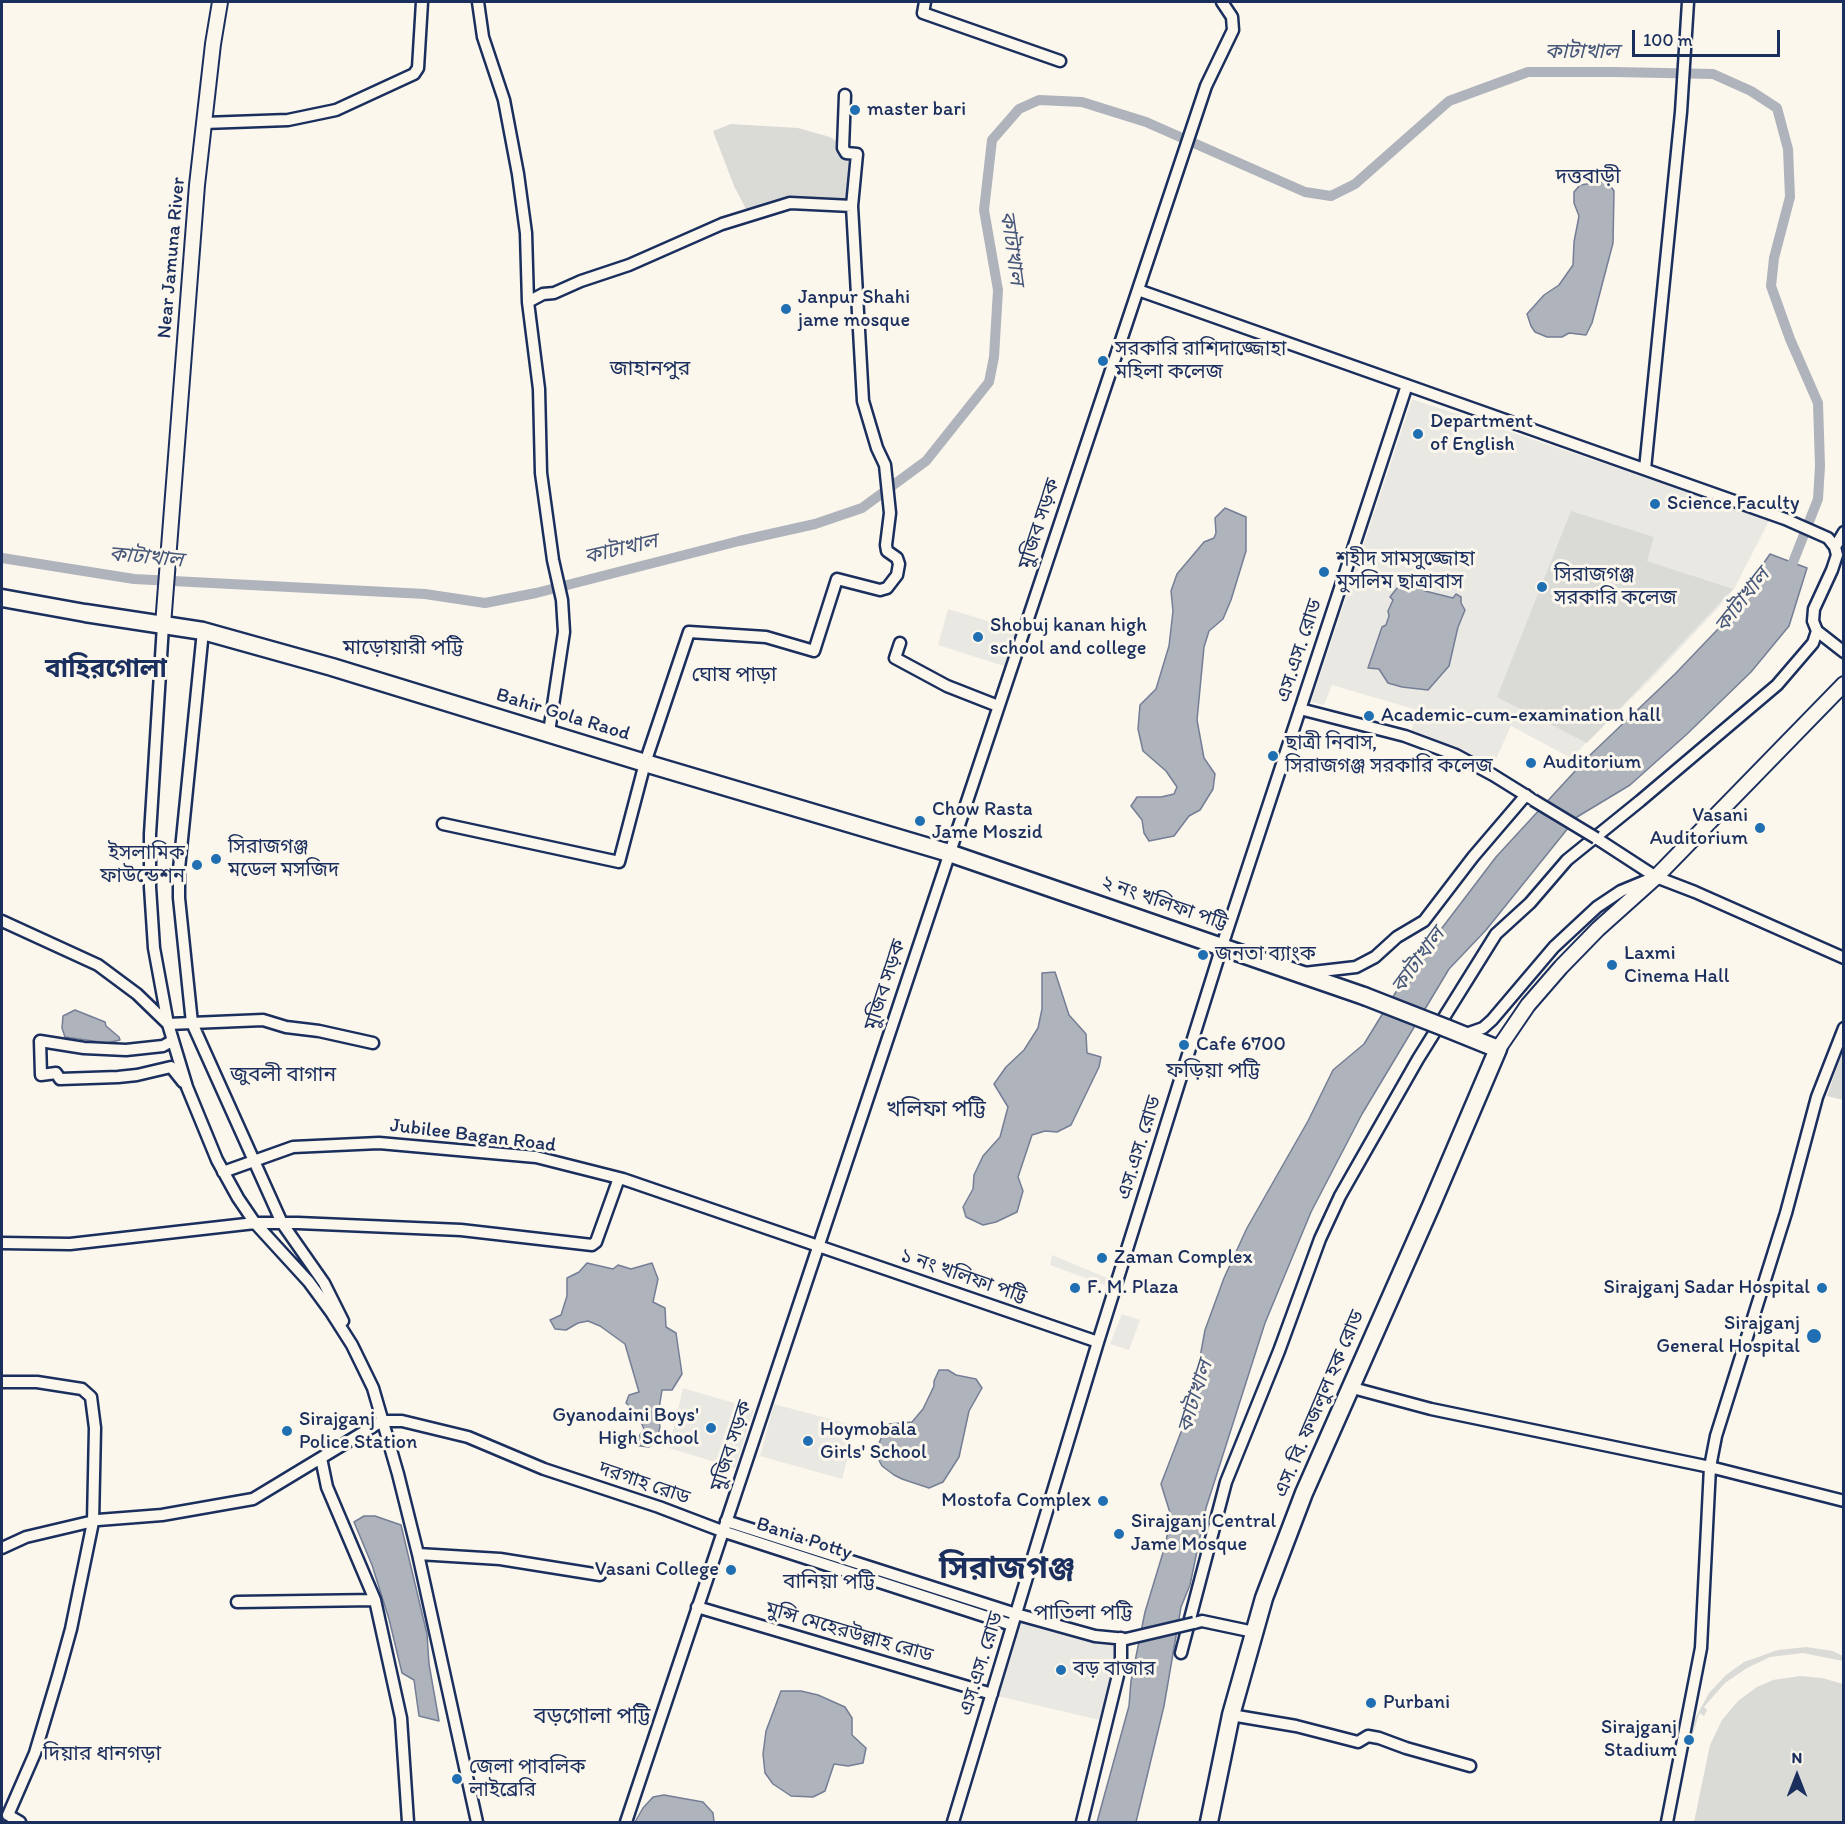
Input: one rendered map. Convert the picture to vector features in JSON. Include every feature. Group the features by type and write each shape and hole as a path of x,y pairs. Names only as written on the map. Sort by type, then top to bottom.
{"main road":[{"name":"Bahir Gola Raod","path":"2,598 164,619 342,670 949,853"},
{"name":"২ নং খলিফা পট্টি","path":"949,853 1364,996 1498,1049"},
{"name":"এস. বি. ফজলুল হক রোড","path":"1209,1822 1231,1715 1264,1598 1304,1493 1349,1387 1431,1206 1498,1049"}],"street":[{"name":"Near Jamuna River","path":"164,619 197,185 214,35 220,2"},
{"path":"204,123 288,120 336,110 414,74 418,68 422,2"},
{"path":"478,2 483,37 504,100 519,174 526,233 528,302 539,389 541,473 553,560 562,600 564,632 549,732"},
{"path":"925,2 923,13 1060,61"},
{"name":"মুজিব সড়ক","path":"626,1822 1206,86 1233,30 1232,17 1222,2"},
{"path":"1646,469 1681,112 1688,2"},
{"path":"443,824 619,862 645,763 689,632 766,638 814,651 837,579 880,590 887,588 897,575 899,564 897,558 887,551 886,545 890,513 885,465 877,448 863,401 852,206 857,154 846,153 843,148 845,95"},
{"path":"528,302 543,294 554,293 629,265 722,224 790,203 852,206"},
{"path":"1138,290 1785,519 1832,542 1837,555 1836,561 1814,609 1813,621 1817,631 1844,652"},
{"name":"এস.এস. রোড","path":"953,1822 1098,1342 1222,946 1407,385"},
{"path":"1832,542 1844,532"},
{"path":"164,619 150,834 150,887 154,948 172,1041 187,1087 223,1172 255,1223 309,1282 352,1345"},
{"path":"203,631 179,869 179,898 192,1023 282,1223 324,1283 373,1388 418,1554 477,1822"},
{"path":"1181,1653 1226,1482 1300,1296 1320,1239 1340,1196 1418,1059 1496,934 1530,903 1567,860 1777,685 1814,643 1817,631"},
{"path":"900,643 895,658 947,686 998,706"},
{"path":"1498,1049 1528,1005 1561,967 1598,929 1656,877 1844,684"},
{"path":"1300,709 1405,736 1456,755 1596,838 1656,877 1844,958"},
{"path":"1300,974 1356,967 1375,957 1397,937 1424,921 1473,857 1529,798"},
{"path":"1463,1035 1483,1028 1546,956 1597,907 1621,891 1656,877"},
{"path":"2,921 98,965 137,994 168,1024 264,1020 286,1027 319,1031 373,1043"},
{"path":"1546,956 1561,967"},
{"path":"1667,1822 1701,1648 1710,1467 1716,1436 1786,1213 1817,1097 1844,1028"},
{"path":"172,1041 163,1046 126,1050 84,1048 39,1041 41,1075 56,1073 60,1079 118,1077 171,1067 187,1087"},
{"name":"Jubilee Bagan Road","path":"223,1172 293,1147 379,1143 536,1157 619,1178 818,1246"},
{"path":"2,1243 70,1244 255,1223 282,1223 461,1230 592,1245 596,1242 619,1178"},
{"name":"১ নং খলিফা পট্টি","path":"818,1246 1098,1342"},
{"path":"2,1383 37,1383 82,1389 91,1397 95,1428 93,1522 71,1629 58,1676 35,1753 8,1815 20,1822"},
{"path":"1349,1387 1431,1409 1710,1467 1844,1501"},
{"path":"2,1548 26,1537 93,1522 162,1515 253,1499 382,1421"},
{"name":"দরগাহ রোড","path":"382,1421 402,1421 468,1437 544,1469 724,1526"},
{"path":"321,1458 327,1487 375,1600 401,1718 408,1822"},
{"name":"Bania Potty","path":"724,1526 1014,1619 1095,1636 1123,1638 1202,1621 1254,1632"},
{"path":"418,1554 500,1559 600,1575"},
{"path":"237,1602 375,1600"},
{"name":"মুন্সি মেহেরউল্লাহ রোড","path":"697,1607 992,1694"},
{"path":"1082,1822 1121,1663 1123,1638"},
{"path":"1231,1715 1296,1726 1358,1742 1368,1736 1379,1738 1470,1766"}],"shaded area":[{"path":"731,124 798,128 830,137 854,153 852,206 774,205 747,211 734,186 713,131"},
{"name":"সিরাজগঞ্জ সরকারি কলেজ","path":"1412,399 1770,519 1735,587 1738,584 1654,676 1571,758 1511,726 1491,770 1411,733 1417,710 1332,685 1324,705 1311,702"},
{"path":"1571,511 1654,537 1647,561 1733,589 1587,743 1497,697"},
{"name":"Shobuj kanan high school and college","path":"948,609 1018,630 1007,667 938,645"},
{"path":"1843,1050 1843,1100 1827,1096"},
{"path":"1052,1255 1112,1280 1110,1287 1050,1265"},
{"path":"1122,1314 1140,1320 1129,1350 1110,1344"},
{"name":"Gyanodaini Boys' High School","path":"683,1388 754,1409 735,1468 669,1448"},
{"name":"Hoymobala Girls' School","path":"774,1404 856,1426 842,1479 760,1456"},
{"name":"বড় বাজার","path":"1020,1613 1128,1645 1108,1722 993,1695"},
{"name":"Sirajganj Stadium","path":"1806,1647 1833,1651 1843,1656 1843,1661 1803,1653 1770,1657 1747,1668 1725,1683 1704,1707 1707,1710 1704,1716 1700,1713 1698,1717 1686,1757 1678,1787 1674,1822 1672,1822 1683,1752 1690,1728 1709,1693 1726,1675 1744,1662 1778,1650"},
{"path":"1800,1676 1822,1678 1843,1684 1843,1822 1694,1822 1710,1745 1722,1720 1738,1701 1757,1687 1773,1680"}],"water":[{"path":"1607,181 1614,191 1613,243 1592,323 1586,335 1569,333 1562,337 1547,337 1535,332 1527,314 1544,295 1559,285 1573,265 1574,242 1579,216 1574,203 1574,192 1580,185"},
{"path":"1225,508 1246,517 1246,551 1223,619 1209,631 1204,647 1197,720 1204,758 1215,774 1213,789 1200,810 1189,816 1174,836 1149,841 1144,833 1142,820 1131,806 1137,797 1161,797 1174,794 1177,787 1166,771 1143,751 1138,729 1140,705 1156,689 1169,646 1173,611 1171,591 1177,574 1204,542 1214,538 1215,518"},
{"path":"1770,554 1807,568 1789,626 1751,672 1686,735 1630,785 1577,817 1486,930 1449,969 1362,1114 1311,1212 1265,1323 1206,1508 1190,1585 1181,1607 1164,1706 1136,1822 1097,1822 1129,1706 1131,1681 1145,1612 1165,1546 1171,1516 1161,1484 1191,1406 1205,1330 1224,1278 1247,1228 1308,1121 1333,1070 1364,1044 1407,974 1496,857 1588,757 1675,674 1719,628"},
{"path":"1405,578 1417,579 1425,591 1453,598 1456,594 1461,597 1465,610 1458,627 1449,666 1428,690 1388,683 1379,669 1368,668 1382,627 1386,625 1389,616 1388,611 1393,600 1390,597"},
{"path":"1055,972 1069,1015 1086,1034 1087,1053 1101,1057 1099,1067 1071,1125 1057,1132 1045,1131 1032,1135 1018,1177 1023,1191 1017,1212 996,1222 983,1225 966,1217 963,1207 973,1189 974,1175 983,1156 1000,1137 1008,1107 994,1084 1006,1067 1024,1050 1038,1028 1042,1009 1042,973"},
{"path":"75,1010 105,1022 120,1040 107,1043 65,1037 62,1028 63,1016"},
{"path":"587,1263 613,1269 618,1265 631,1269 652,1263 658,1279 653,1302 665,1308 666,1327 676,1333 682,1374 672,1390 662,1390 658,1415 660,1427 656,1442 649,1447 633,1445 644,1429 637,1413 626,1403 629,1395 639,1392 625,1344 600,1326 588,1321 578,1323 566,1330 555,1329 550,1320 561,1315 567,1296 567,1278 579,1272"},
{"path":"939,1370 948,1370 956,1375 976,1379 982,1388 969,1411 959,1457 943,1482 929,1488 894,1475 882,1466 875,1453 889,1424 912,1422 923,1409"},
{"path":"364,1516 375,1516 401,1525 427,1634 429,1664 439,1721 419,1716 414,1680 402,1673 389,1619 372,1565 354,1522"},
{"path":"781,1691 801,1691 818,1695 845,1707 852,1718 852,1735 866,1748 863,1763 848,1766 834,1764 825,1791 813,1797 791,1796 773,1784 765,1773 763,1754 766,1731"},
{"path":"664,1795 703,1802 713,1813 714,1822 635,1822 653,1797"}],"waterway":[{"name":"কাটাখাল","path":"2,558 134,579 425,594 485,603 536,593 815,524 862,508 926,461 989,382 994,357 998,290 984,210 992,140 1019,109 1039,100 1082,102 1146,122 1305,192 1331,196 1355,184 1449,101 1528,72 1615,72 1713,74 1751,91 1777,108 1788,149 1790,197 1774,258 1771,286 1790,339 1818,403 1820,466 1818,499 1788,575"}],"place":[{"name":"master bari","path":"855,110"},
{"name":"Janpur Shahi jame mosque","path":"786,309"},
{"name":"সরকারি রাশিদাজ্জোহা মহিলা কলেজ","path":"1103,361"},
{"name":"Department of English","path":"1418,434"},
{"name":"Science Faculty","path":"1655,504"},
{"name":"শহীদ সামসুজ্জোহা মুসলিম ছাত্রাবাস","path":"1324,572"},
{"name":"সিরাজগঞ্জ সরকারি কলেজ","path":"1542,587"},
{"name":"Shobuj kanan high school and college","path":"978,637"},
{"name":"Academic-cum-examination hall","path":"1369,716"},
{"name":"ছাত্রী নিবাস, সিরাজগঞ্জ সরকারি কলেজ","path":"1273,756"},
{"name":"Auditorium","path":"1531,763"},
{"name":"Chow Rasta Jame Moszid","path":"920,821"},
{"name":"Vasani Auditorium","path":"1760,828"},
{"name":"সিরাজগঞ্জ মডেল মসজিদ","path":"216,859"},
{"name":"ইসলামিক ফাউন্ডেশন","path":"197,865"},
{"name":"জনতা ব্যাংক","path":"1203,955"},
{"name":"Laxmi Cinema Hall","path":"1612,965"},
{"name":"Cafe 6700","path":"1184,1045"},
{"name":"Zaman Complex","path":"1102,1258"},
{"name":"F. M. Plaza","path":"1075,1288"},
{"name":"Sirajganj Sadar Hospital","path":"1822,1288"},
{"name":"Sirajganj General Hospital","path":"1814,1336"},
{"name":"Gyanodaini Boys' High School","path":"711,1428"},
{"name":"Sirajganj Police Station","path":"287,1431"},
{"name":"Hoymobala Girls' School","path":"808,1441"},
{"name":"Mostofa Complex","path":"1103,1501"},
{"name":"Sirajganj Central Jame Mosque","path":"1119,1534"},
{"name":"Vasani College","path":"731,1570"},
{"name":"বড় বাজার","path":"1061,1670"},
{"name":"Purbani","path":"1371,1703"},
{"name":"Sirajganj Stadium","path":"1689,1740"},
{"name":"জেলা পাবলিক লাইব্রেরি","path":"457,1779"}],"district":[{"name":"দত্তবাড়ী","path":"1588,178"},
{"name":"জাহানপুর","path":"650,370"},
{"name":"মাড়োয়ারী পট্টি","path":"403,649"},
{"name":"বাহিরগোলা","path":"106,670"},
{"name":"ঘোষ পাড়া","path":"734,676"},
{"name":"ফড়িয়া পট্টি","path":"1213,1072"},
{"name":"জুবলী বাগান","path":"283,1076"},
{"name":"খলিফা পট্টি","path":"936,1110"},
{"name":"সিরাজগঞ্জ","path":"1007,1570"},
{"name":"বানিয়া পট্টি","path":"829,1583"},
{"name":"পাতিলা পট্টি","path":"1083,1614"},
{"name":"বড়গোলা পট্টি","path":"592,1717"},
{"name":"দিয়ার ধানগড়া","path":"102,1755"}]}
